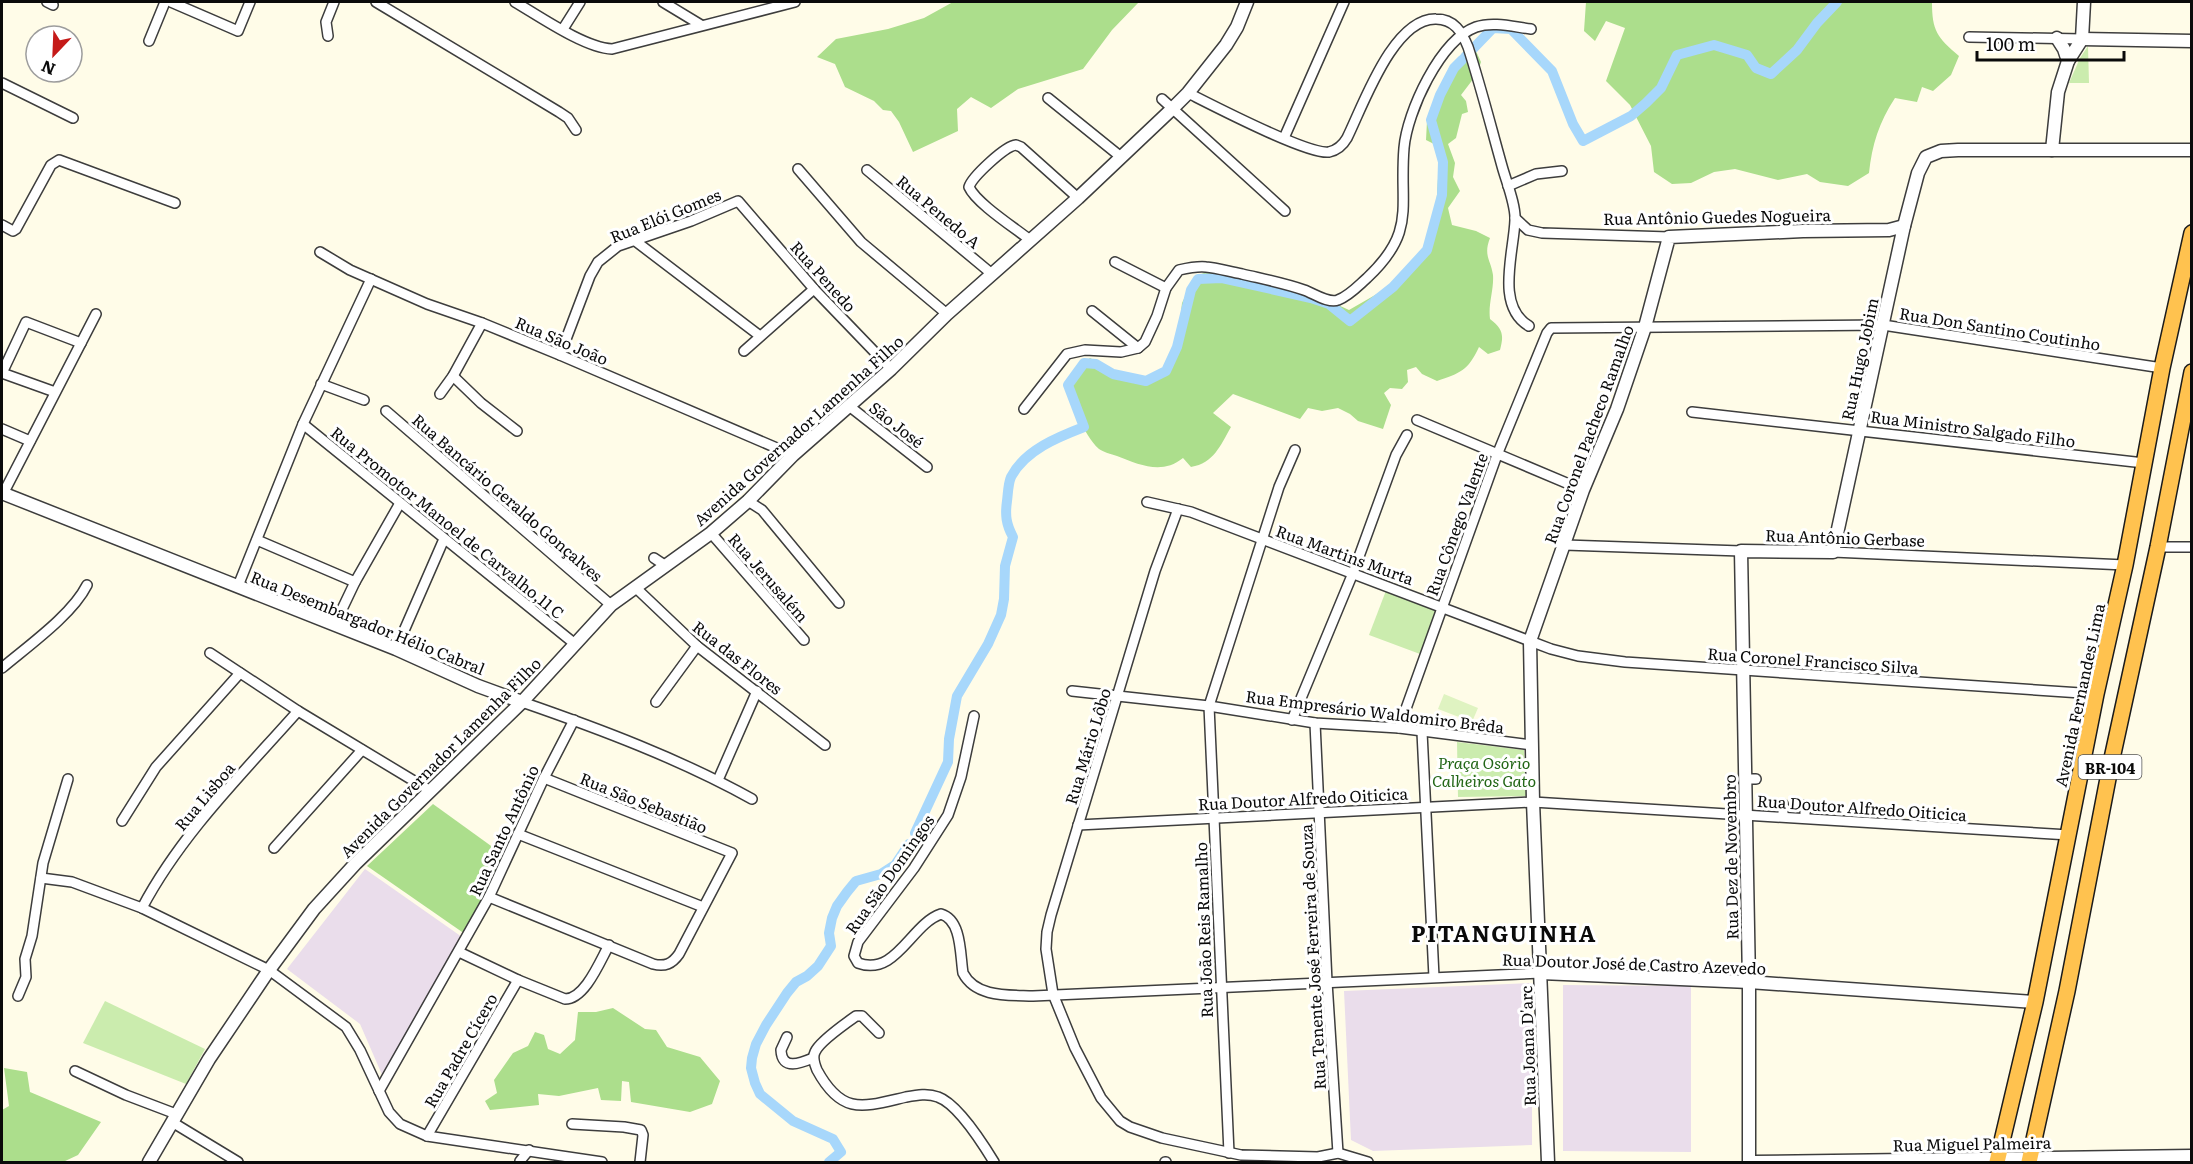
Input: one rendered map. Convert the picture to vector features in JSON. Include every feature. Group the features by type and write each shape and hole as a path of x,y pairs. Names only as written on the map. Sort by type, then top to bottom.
{"highway":[{"name":"Avenida Fernandes Lima","path":"1997,1161 2035,1002 2096,694 2125,565 2162,368 2192,233"},
{"name":"BR-104","path":"2030,1160 2067,991 2111,763 2158,547 2192,372"}],"street":[{"path":"149,41 165,2"},
{"path":"171,2 238,31 250,2"},
{"path":"328,36 326,22 334,2"},
{"path":"376,2 559,112 568,118 576,130"},
{"path":"515,2 594,45 612,49 795,2"},
{"path":"562,29 580,2"},
{"path":"663,2 701,25"},
{"name":"Avenida Governador Lamenha Filho","path":"149,1162 209,1059 269,970 314,909 356,863 522,702 611,605 711,533 748,501 793,455 891,369 947,314 1078,198 1172,109 1188,93 1226,45 1237,27 1247,2"},
{"path":"1284,138 1344,2"},
{"path":"2084,2 2082,39 2068,61 2058,92 2052,150 2192,150"},
{"path":"1188,93 1284,138 1313,150 1329,152 1338,148 1347,138 1385,61 1405,33 1431,19 1442,19 1452,23 1463,35 1468,47 1508,186 1515,218 1509,268 1512,306 1516,315 1529,326"},
{"path":"1024,409 1067,354 1084,350 1121,352 1138,348 1145,342 1166,288 1179,270 1206,267 1291,285 1336,301 1353,291 1384,262 1400,233 1404,208 1404,149 1410,116 1434,68 1463,35 1476,27 1485,25 1531,29"},
{"path":"1969,37 2192,41"},
{"path":"2057,38 2068,61"},
{"path":"2,83 73,118"},
{"path":"1048,98 1121,157"},
{"path":"1162,99 1285,211"},
{"path":"1030,240 981,202 969,187 974,178 1008,147 1016,145 1021,147 1078,198"},
{"name":"Rua Hugo Jobim","path":"1833,552 1904,226 1918,173 1926,157 1941,151 2052,150"},
{"path":"2,225 13,231 16,229 51,165 63,160 175,203"},
{"path":"798,169 861,242 947,314"},
{"name":"Rua Penedo A","path":"867,170 992,274"},
{"path":"1508,186 1536,174 1562,171"},
{"name":"Rua Elói Gomes","path":"560,355 590,276 598,262 618,246 691,221 738,201"},
{"name":"Rua Penedo","path":"738,201 814,289 891,369"},
{"name":"Rua Antônio Guedes Nogueira","path":"1515,218 1528,230 1542,233 1669,237 1889,230 1904,226"},
{"path":"1889,230 1902,239"},
{"name":"Rua Coronel Pacheco Ramalho","path":"1530,640 1583,490 1617,409 1645,327 1669,237"},
{"path":"634,240 760,336"},
{"name":"Rua São João","path":"320,252 350,270 427,304 483,323 793,455"},
{"path":"1115,262 1166,288"},
{"path":"238,586 303,424 371,279"},
{"path":"744,351 814,289"},
{"path":"1092,311 1138,348"},
{"path":"2,494 96,314"},
{"path":"55,392 2,373 26,322 81,343"},
{"path":"440,394 483,323"},
{"name":"Rua Don Santino Coutinho","path":"1547,333 1551,328 1558,327 1883,325 2162,368"},
{"name":"Rua Cônego Valente","path":"1399,728 1497,455 1547,333"},
{"path":"453,376 481,403 517,431"},
{"path":"321,384 364,400"},
{"name":"São José","path":"849,406 927,467"},
{"name":"Rua Bancário Geraldo Gonçalves","path":"386,411 611,605"},
{"name":"Rua Ministro Salgado Filho","path":"1692,412 2144,463"},
{"path":"1417,420 1583,490"},
{"name":"Rua Promotor Manoel de Carvalho,11 C","path":"303,424 575,644"},
{"path":"2,429 30,441"},
{"path":"1292,720 1353,573 1396,455 1407,435"},
{"path":"1209,706 1279,487 1295,450"},
{"name":"Rua Desembargador Hélio Cabral","path":"2,494 335,624 478,686 574,720 718,780 752,799"},
{"path":"748,501 762,510 839,603"},
{"path":"335,624 355,582 400,502"},
{"name":"Rua Martins Murta","path":"1147,502 1178,509 1263,539 1530,640"},
{"name":"Rua Mário Lôbo","path":"1053,994 1048,968 1047,932 1155,571 1178,509"},
{"name":"Rua Jerusalém","path":"711,533 804,640"},
{"path":"396,649 444,539"},
{"path":"257,540 355,582"},
{"name":"Rua Antônio Gerbase","path":"1565,545 1833,552 2125,565"},
{"path":"2158,547 2192,547"},
{"name":"Rua Dez de Novembro","path":"1741,551 1743,670 1751,779 1746,814 1749,1162"},
{"path":"654,558 666,566"},
{"path":"2,668 72,607 82,596 87,585"},
{"name":"Rua das Flores","path":"636,588 697,646 825,745"},
{"name":"Rua Coronel Francisco Silva","path":"1530,640 1578,656 1624,662 2096,694"},
{"name":"Rua Joana D'arc","path":"1530,640 1533,802 1548,1162"},
{"path":"656,702 697,646"},
{"path":"210,652 298,711 429,790"},
{"path":"122,821 156,767 240,673"},
{"path":"718,780 757,691"},
{"name":"Rua Empresário Waldomiro Brêda","path":"1072,691 1209,706 1315,723 1399,728 1532,745"},
{"name":"Rua João Reis Ramalho","path":"1209,706 1229,1153"},
{"name":"Rua Lisboa","path":"142,908 155,884 191,833 298,711"},
{"name":"Rua São Domingos","path":"974,716 961,777 948,815 914,868 858,942 854,950 855,960 867,965 888,960 896,955 933,918 941,914 950,918 956,927 963,973 974,987 997,994 1053,994"},
{"name":"Rua Santo Antônio","path":"379,1091 489,897 544,778 574,720"},
{"name":"Rua Tenente José Ferreira de Souza","path":"1315,723 1327,982 1338,1154"},
{"path":"1422,732 1434,977"},
{"path":"274,848 362,750"},
{"name":"Rua São Sebastião","path":"544,778 732,853 703,908"},
{"path":"18,996 26,977 25,959 32,936 40,878 50,835 68,779"},
{"name":"Rua Doutor Alfredo Oiticica","path":"1078,825 1533,802 2069,835"},
{"path":"1783,804 1783,816"},
{"path":"1805,805 1806,818"},
{"path":"489,897 660,965 671,964 675,960 703,908 518,834"},
{"path":"40,878 72,882 142,908 269,970 346,1028 355,1039 379,1091 386,1116 400,1124 427,1136 601,1162"},
{"path":"459,952 518,980 570,999 581,993 609,945"},
{"name":"Rua Doutor José de Castro Azevedo","path":"1053,994 1541,973 1749,982 2035,1002"},
{"name":"Rua Padre Cícero","path":"427,1136 518,980"},
{"path":"1053,994 1075,1048 1101,1098 1120,1120 1130,1127 1162,1138 1229,1153 1317,1157 1338,1154 1368,1162"},
{"path":"879,1033 862,1016 856,1016 817,1048 813,1058 818,1071 836,1095 854,1106 926,1095 939,1097 956,1110 994,1162"},
{"path":"787,1037 781,1050 784,1060 796,1065 813,1058"},
{"path":"75,1071 174,1118 238,1162"},
{"path":"572,1124 638,1128 644,1135 640,1162"},
{"path":"520,1161 529,1150"},
{"name":"Rua Miguel Palmeira","path":"1754,1162 1997,1161 2192,1156"}],"shaded area":[{"path":"365,869 462,937 383,1077 360,1024 287,969"},
{"path":"1532,983 1532,1145 1373,1151 1351,1140 1344,991"},
{"path":"1563,985 1691,986 1691,1152 1563,1151"}],"green space":[{"path":"953,2 1139,2 1112,30 1083,69 1018,89 991,108 971,97 957,109 958,131 913,152 899,122 891,111 883,110 874,101 845,87 835,64 817,57 836,39 888,29 924,18"},
{"path":"1586,2 1932,2 1933,20 1937,33 1959,56 1951,75 1933,91 1922,87 1917,102 1895,98 1877,134 1869,173 1848,186 1820,182 1807,174 1778,180 1735,169 1714,172 1691,183 1672,184 1654,172 1651,146 1630,105 1606,81 1625,28 1606,21 1595,41 1584,31"},
{"path":"2088,46 2089,83 2069,83 2080,58"},
{"path":"1475,49 1481,62 1477,74 1461,95 1466,101 1468,112 1462,114 1456,138 1448,144 1455,163 1453,177 1460,191 1448,208 1452,225 1476,231 1490,238 1487,254 1493,281 1490,319 1498,326 1501,333 1500,350 1488,354 1479,347 1467,366 1452,376 1437,381 1422,374 1416,367 1407,370 1408,382 1402,389 1390,388 1384,393 1391,405 1383,429 1358,421 1338,408 1322,411 1308,408 1300,419 1233,394 1213,413 1231,427 1216,453 1199,465 1191,467 1183,458 1167,466 1151,467 1099,449 1084,428 1068,385 1076,368 1090,358 1127,377 1155,377 1162,373 1177,347 1182,303 1195,276 1210,271 1275,285 1323,298 1349,310 1389,287 1409,268 1424,249 1435,227 1439,162 1434,144 1426,140 1427,121 1458,60"},
{"path":"1387,588 1438,607 1420,654 1369,635"},
{"path":"1444,694 1478,708 1472,722 1438,709"},
{"name":"Praça Osório Calheiros Gato","path":"1457,742 1524,750 1527,796 1458,797"},
{"path":"433,804 505,856 465,934 367,866"},
{"path":"105,1001 205,1049 186,1084 83,1043"},
{"path":"613,1008 645,1029 656,1030 667,1047 700,1057 720,1081 712,1104 690,1112 631,1102 629,1082 622,1081 621,1101 601,1100 598,1088 559,1096 538,1094 539,1105 490,1110 485,1101 497,1093 494,1080 513,1053 528,1046 535,1032 544,1035 548,1049 560,1054 575,1040 578,1012 596,1012"},
{"path":"4,1068 27,1072 30,1092 101,1122 78,1155 63,1162 2,1162 2,1110 9,1106"}],"waterway":[{"path":"1465,57 1493,28 1511,29 1552,71 1573,124 1583,141 1631,116 1646,103 1661,88 1677,55 1714,45 1747,55 1756,68 1771,74 1797,50 1817,23 1837,2"},
{"path":"915,833 948,762 949,739 957,696 988,644 1001,615 1005,566 1013,537 1006,515 1011,477 1033,452 1053,440 1084,427 1068,385 1084,363 1096,364 1113,374 1146,381 1166,371 1177,347 1191,290 1198,279 1222,278 1311,298 1329,304 1350,321 1393,287 1427,250 1442,195 1443,162 1431,120 1440,95 1454,68 1462,60"},
{"path":"829,1162 841,1152 833,1139 793,1121 760,1094 751,1068 752,1058 766,1025 787,993 796,982 818,966 831,946 829,933 832,918 847,892 856,881 881,874 895,865 909,844"}],"district":[{"name":"PITANGUINHA","path":"1504,932"}]}
